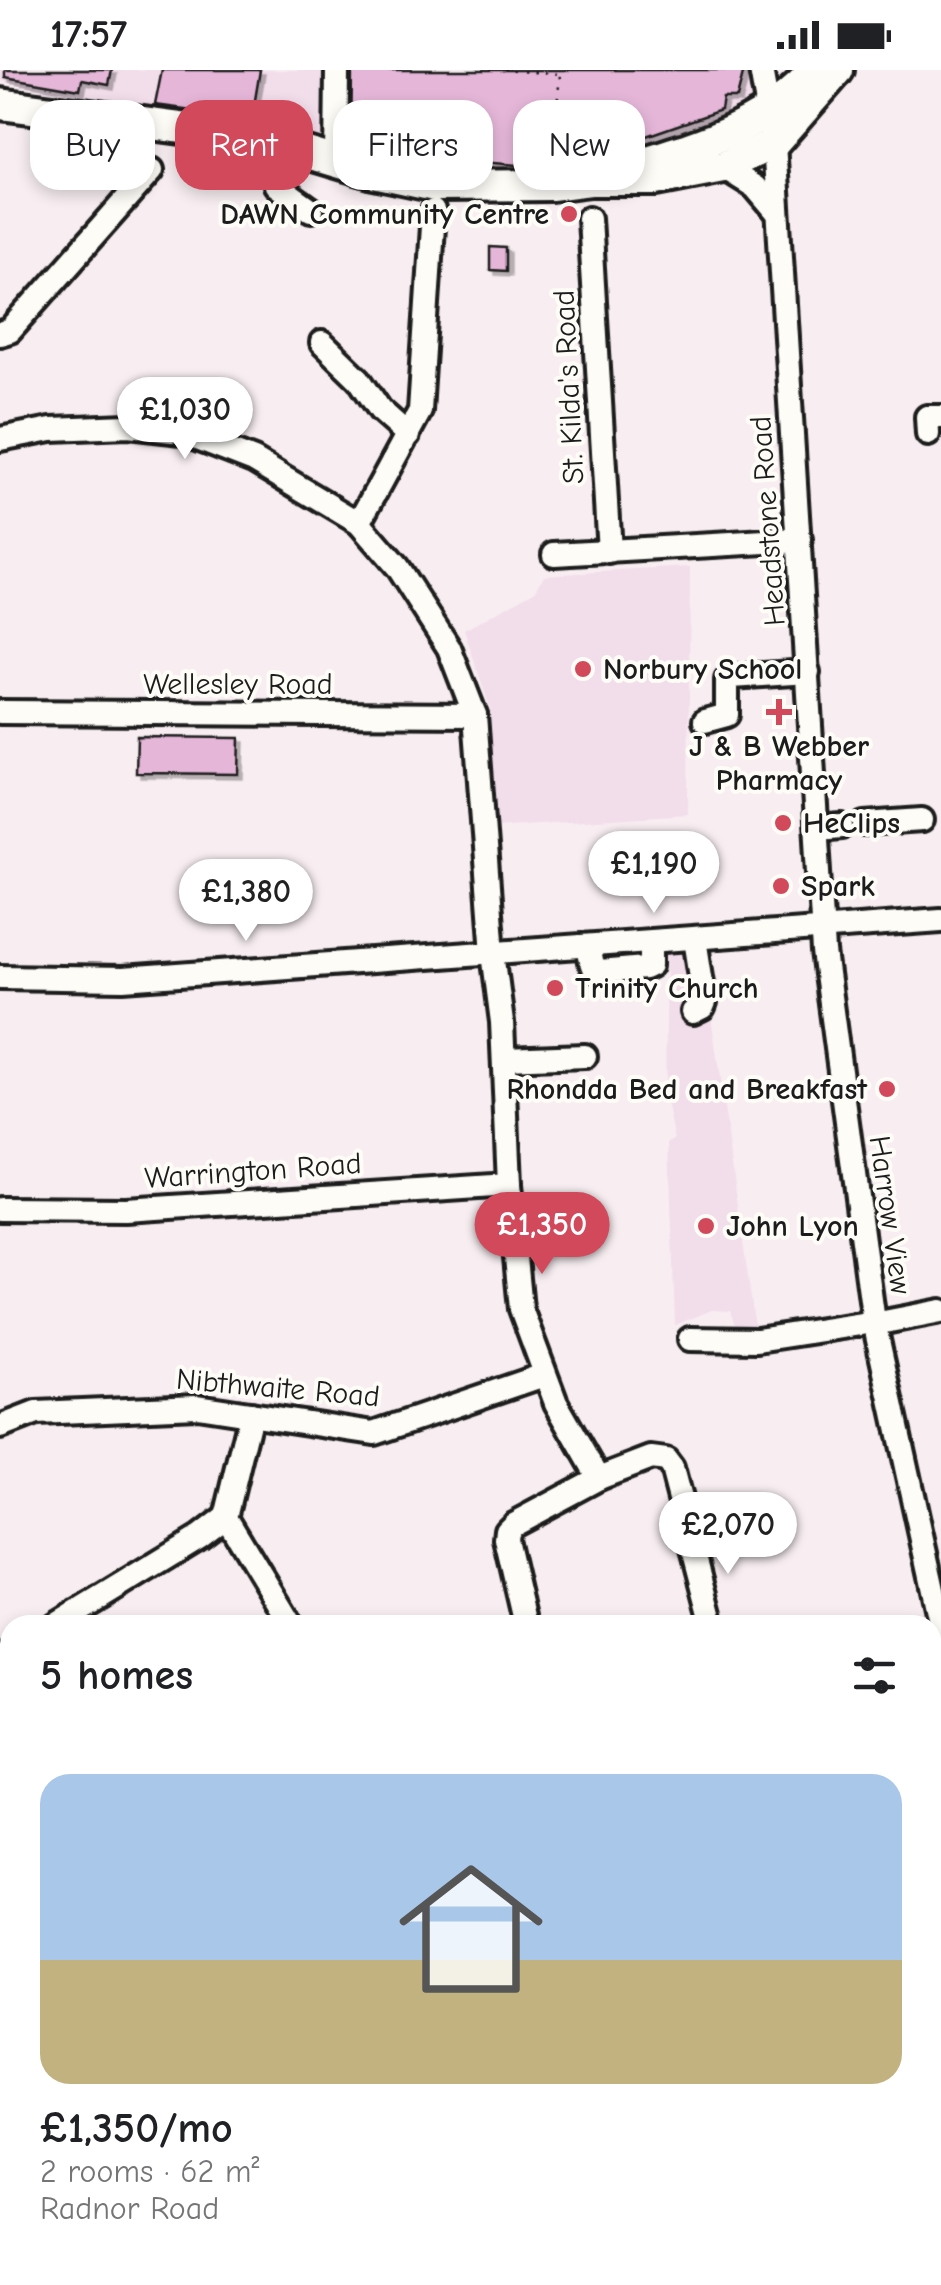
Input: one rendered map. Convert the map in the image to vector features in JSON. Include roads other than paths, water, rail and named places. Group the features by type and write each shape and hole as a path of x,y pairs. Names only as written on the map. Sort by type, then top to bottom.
{"main road":[{"path":"645,162 719,138 770,112 815,70"},
{"path":"645,180 723,167 774,143 838,70"},
{"path":"0,104 175,127"}],"street":[{"path":"337,70 337,100"},
{"name":"Headstone Road","path":"761,70 774,143 817,828 829,926"},
{"name":"Headstone Road","path":"770,112 774,70"},
{"path":"723,167 755,188 777,213"},
{"path":"0,334 10,330 134,190"},
{"path":"282,190 312,210"},
{"path":"359,523 420,412 432,211"},
{"name":"St. Kilda's Road","path":"589,218 609,552"},
{"path":"322,343 359,379 380,410 408,435"},
{"path":"0,439 51,429 128,426 182,432 254,460 359,523 397,567 449,648 475,715 521,1310 556,1404 599,1478"},
{"path":"554,554 800,540"},
{"path":"705,721 727,715 731,677 808,672"},
{"name":"Wellesley Road","path":"0,712 475,715"},
{"path":"817,828 922,820"},
{"path":"0,977 123,979 941,920"},
{"name":"Harrow View","path":"829,926 874,1323 939,1615"},
{"path":"693,1012 704,1007 705,1002 695,939"},
{"path":"504,1059 584,1056"},
{"name":"Warrington Road","path":"0,1209 126,1210 509,1185"},
{"path":"690,1339 758,1340 941,1311"},
{"name":"Nibthwaite Road","path":"0,1426 36,1413 197,1406 374,1432 544,1375"},
{"path":"72,1615 200,1537 226,1516 251,1414"},
{"path":"524,1615 507,1530 599,1478 652,1458 666,1460 672,1468 710,1615"},
{"path":"226,1516 285,1615"}],"place":[{"name":"DAWN Community Centre","path":"569,214"},
{"name":"Norbury School","path":"583,669"},
{"name":"J & B Webber Pharmacy","path":"779,712"},
{"name":"HeClips","path":"783,823"},
{"name":"Spark","path":"781,886"},
{"name":"Trinity Church","path":"555,988"},
{"name":"Rhondda Bed and Breakfast","path":"887,1089"},
{"name":"John Lyon","path":"706,1226"}]}
